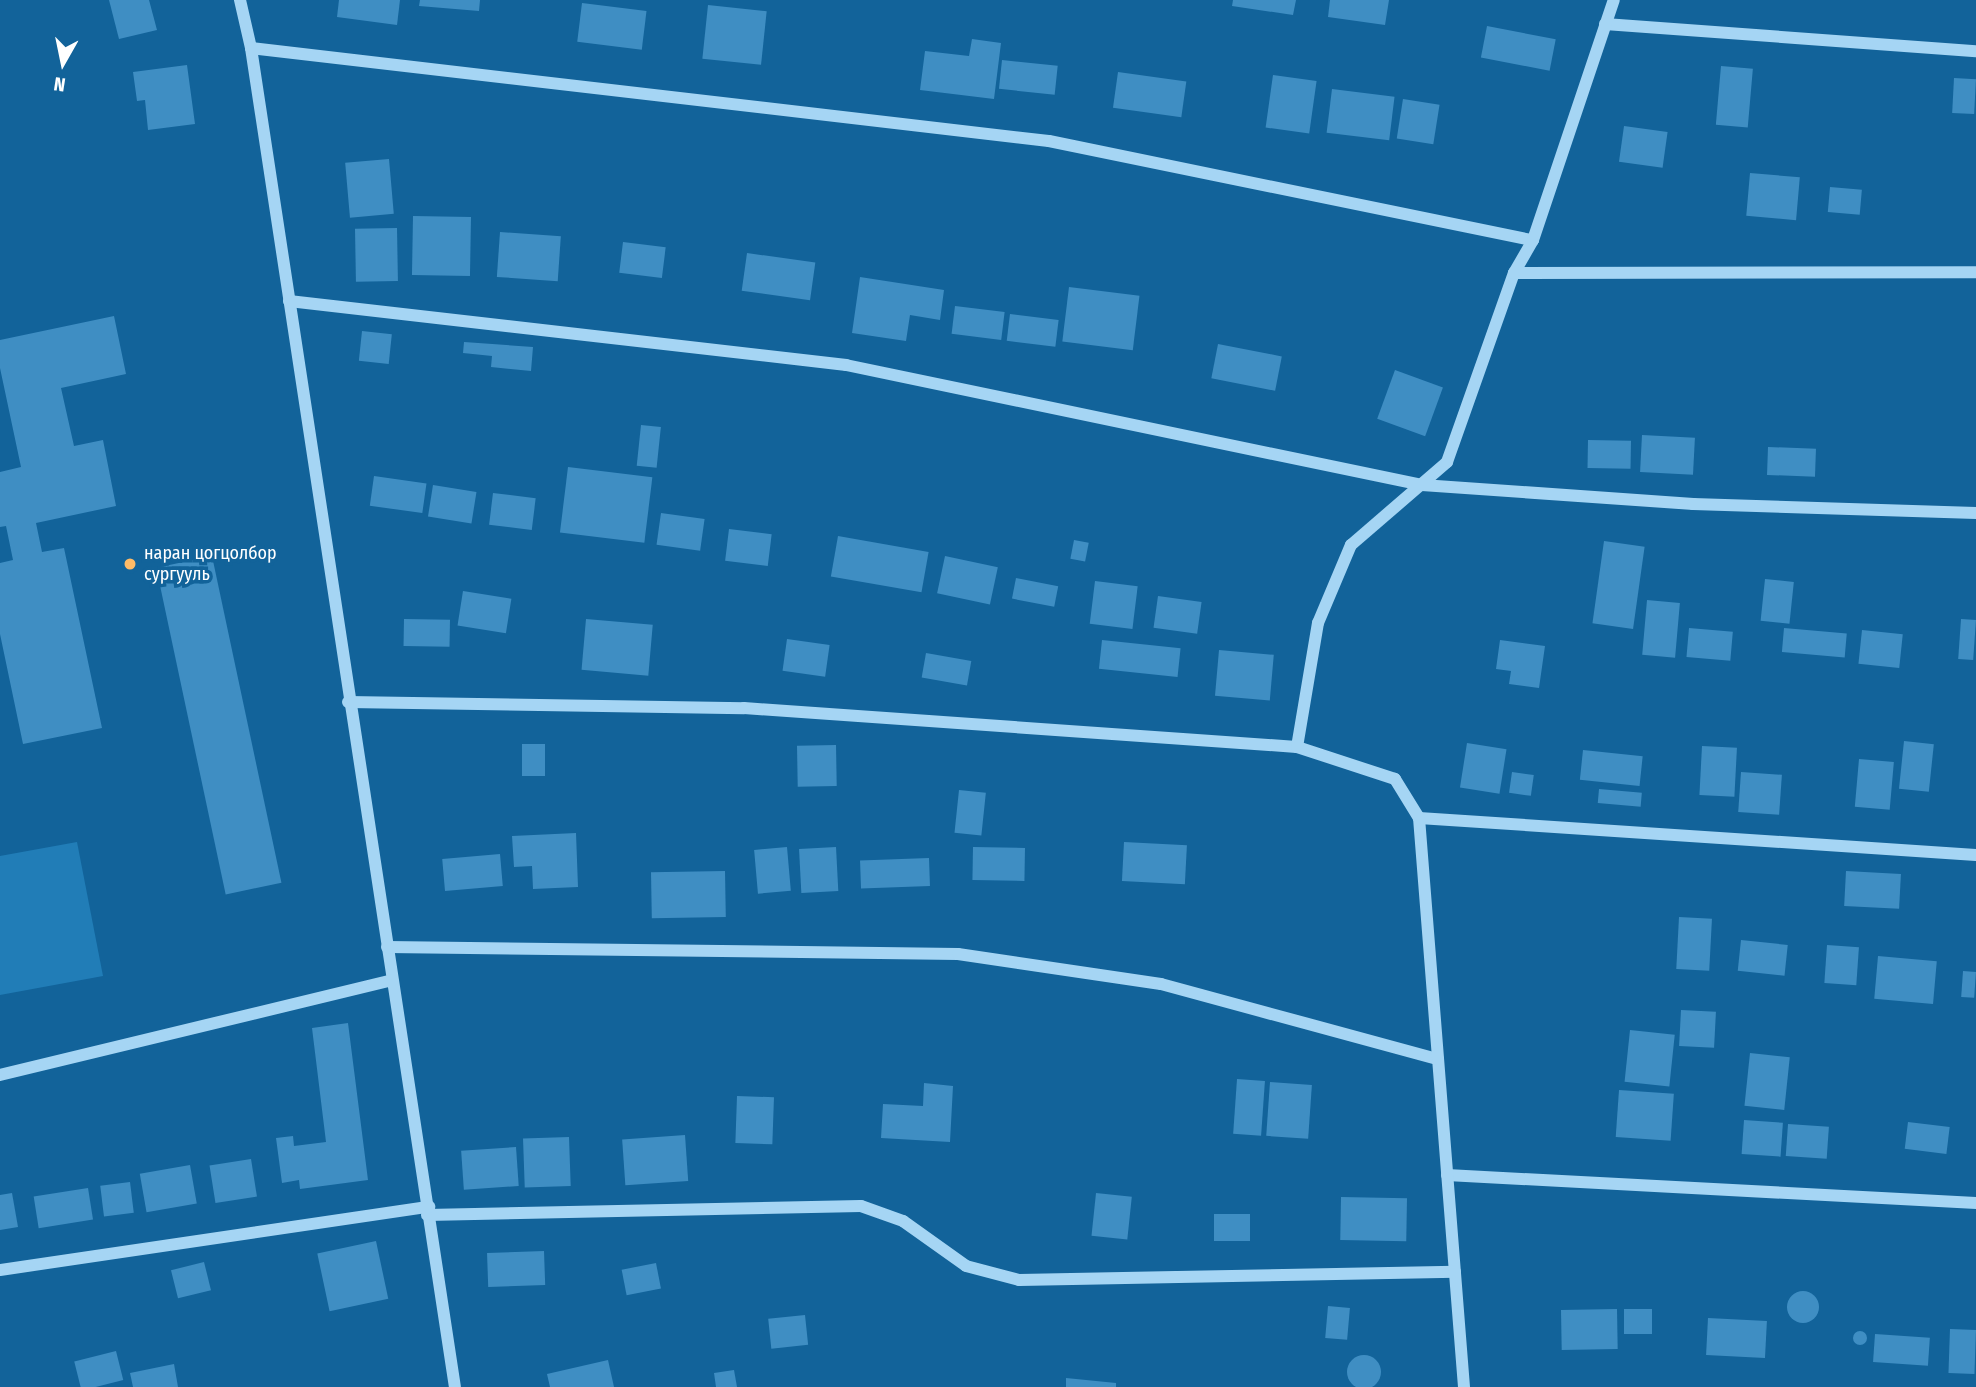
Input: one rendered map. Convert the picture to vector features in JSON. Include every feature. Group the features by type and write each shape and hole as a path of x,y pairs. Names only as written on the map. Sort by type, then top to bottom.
{"street":[{"path":"240,0 251,48 348,702 455,1387"},
{"path":"1297,747 1318,624 1351,545 1447,462 1514,273 1533,240 1614,0"},
{"path":"1605,24 1976,51"},
{"path":"251,48 1049,141 1533,240"},
{"path":"1514,273 1976,272"},
{"path":"289,301 846,365 1422,485 1693,504 1976,513"},
{"path":"348,702 744,708 1297,747 1395,779 1419,818 1464,1387"},
{"path":"1419,818 1976,855"},
{"path":"387,947 958,954 1161,984 1438,1059"},
{"path":"0,1075 392,980"},
{"path":"1447,1175 1976,1203"},
{"path":"0,1270 428,1211 861,1206 904,1220 966,1266 1019,1280 1455,1272"}],"shaded area":[{"path":"77,842 103,976 0,995 0,856"}],"building":[{"path":"109,0 149,0 157,30 119,39"},
{"path":"339,0 400,0 397,25 337,17"},
{"path":"420,0 480,0 479,11 419,6"},
{"path":"1233,0 1296,0 1293,15 1232,6"},
{"path":"1330,0 1389,0 1385,25 1328,17"},
{"path":"582,3 647,11 642,50 577,42"},
{"path":"708,5 767,11 761,65 702,59"},
{"path":"1487,26 1556,39 1550,71 1481,57"},
{"path":"972,39 1001,43 994,99 920,90 925,51 969,56"},
{"path":"1002,60 1058,66 1055,95 999,89"},
{"path":"187,65 195,124 148,130 145,100 137,101 133,72"},
{"path":"1721,66 1753,69 1748,128 1716,125"},
{"path":"1118,72 1186,82 1181,117 1113,108"},
{"path":"1273,75 1317,81 1309,134 1266,127"},
{"path":"1954,78 1976,79 1974,114 1952,113"},
{"path":"1332,89 1395,97 1389,140 1327,133"},
{"path":"1403,99 1440,105 1433,144 1397,139"},
{"path":"1624,126 1668,132 1663,168 1619,162"},
{"path":"389,159 394,214 350,218 345,163"},
{"path":"1750,173 1800,177 1796,220 1746,216"},
{"path":"1830,187 1862,190 1860,215 1828,212"},
{"path":"413,216 471,217 470,276 412,275"},
{"path":"397,228 398,281 356,282 355,229"},
{"path":"500,232 561,236 558,281 497,277"},
{"path":"623,242 666,247 662,278 619,273"},
{"path":"747,253 815,263 810,300 742,291"},
{"path":"860,277 944,290 940,320 910,315 906,341 852,333"},
{"path":"1069,287 1139,296 1133,350 1062,342"},
{"path":"955,306 1005,312 1001,340 952,334"},
{"path":"1010,314 1059,320 1055,347 1007,341"},
{"path":"114,316 126,374 61,388 74,446 103,440 116,506 36,523 42,552 64,548 102,728 23,744 0,634 0,563 13,560 6,526 0,527 0,472 21,467 0,368 0,340"},
{"path":"362,331 392,334 389,364 359,361"},
{"path":"464,342 533,347 531,371 491,367 492,356 463,353"},
{"path":"1218,344 1282,356 1275,391 1211,378"},
{"path":"1395,370 1443,387 1425,436 1377,419"},
{"path":"641,425 661,427 657,468 637,466"},
{"path":"1642,435 1695,438 1693,475 1640,472"},
{"path":"1588,440 1631,441 1631,469 1588,468"},
{"path":"1768,447 1816,449 1815,477 1767,475"},
{"path":"568,467 652,477 644,543 560,533"},
{"path":"374,476 426,483 422,513 370,506"},
{"path":"433,485 476,492 471,523 428,517"},
{"path":"493,493 536,498 532,530 489,525"},
{"path":"661,513 705,519 700,551 657,545"},
{"path":"729,529 772,534 768,566 725,561"},
{"path":"838,536 929,552 921,592 831,576"},
{"path":"1074,540 1089,543 1085,562 1070,559"},
{"path":"1604,541 1645,547 1633,629 1592,623"},
{"path":"212,556 281,883 226,895 156,568"},
{"path":"945,556 998,567 990,604 937,593"},
{"path":"1016,578 1058,586 1054,607 1012,599"},
{"path":"1765,579 1794,582 1789,624 1761,621"},
{"path":"1095,581 1138,586 1132,629 1090,624"},
{"path":"463,591 511,599 506,633 458,626"},
{"path":"1158,596 1202,602 1197,634 1154,628"},
{"path":"1647,600 1680,603 1675,658 1642,655"},
{"path":"404,619 450,620 450,647 404,646"},
{"path":"586,619 653,625 648,676 582,670"},
{"path":"1961,619 1976,620 1973,660 1958,659"},
{"path":"1689,628 1733,632 1730,661 1686,657"},
{"path":"1784,628 1847,633 1845,657 1782,652"},
{"path":"1862,630 1903,634 1899,668 1858,664"},
{"path":"787,639 830,645 825,677 783,671"},
{"path":"1102,640 1181,648 1178,677 1099,669"},
{"path":"1500,640 1545,646 1539,688 1509,684 1511,671 1496,669"},
{"path":"1219,650 1274,655 1270,701 1215,696"},
{"path":"926,653 971,661 967,686 922,678"},
{"path":"1904,741 1934,744 1929,792 1899,789"},
{"path":"1467,743 1507,749 1499,794 1460,787"},
{"path":"522,744 545,744 545,776 522,776"},
{"path":"836,745 837,786 798,787 797,746"},
{"path":"1702,746 1737,748 1734,797 1699,795"},
{"path":"1583,750 1643,756 1640,786 1580,780"},
{"path":"1859,759 1894,762 1890,810 1855,807"},
{"path":"1512,772 1534,775 1531,796 1509,793"},
{"path":"1741,772 1782,775 1779,815 1738,812"},
{"path":"1599,789 1642,793 1641,807 1598,803"},
{"path":"959,790 986,793 981,836 955,833"},
{"path":"576,833 578,887 533,889 532,866 514,867 512,836"},
{"path":"1124,842 1187,845 1185,884 1122,881"},
{"path":"787,847 791,891 758,894 754,850"},
{"path":"836,847 838,891 801,893 799,849"},
{"path":"973,847 1025,848 1024,881 972,880"},
{"path":"500,854 503,886 445,891 442,859"},
{"path":"929,858 930,886 861,888 860,860"},
{"path":"725,871 726,917 652,918 651,872"},
{"path":"1846,871 1901,874 1899,909 1844,906"},
{"path":"1679,917 1712,919 1709,971 1676,969"},
{"path":"1741,940 1788,945 1785,976 1738,971"},
{"path":"1827,945 1859,947 1856,985 1824,983"},
{"path":"1878,956 1937,961 1933,1004 1874,999"},
{"path":"1963,971 1976,972 1974,998 1961,997"},
{"path":"1681,1010 1716,1012 1714,1048 1679,1046"},
{"path":"348,1023 368,1180 300,1189 299,1180 282,1183 276,1138 293,1136 294,1146 326,1142 312,1028"},
{"path":"1630,1030 1675,1035 1669,1086 1625,1082"},
{"path":"1750,1053 1790,1057 1784,1110 1744,1106"},
{"path":"1237,1079 1265,1081 1261,1136 1233,1134"},
{"path":"1270,1082 1312,1085 1308,1139 1266,1136"},
{"path":"924,1083 953,1086 950,1142 881,1138 883,1104 923,1106"},
{"path":"1619,1090 1674,1094 1671,1141 1616,1137"},
{"path":"737,1096 774,1097 772,1144 735,1143"},
{"path":"1744,1120 1783,1123 1781,1157 1742,1154"},
{"path":"1908,1122 1950,1127 1946,1154 1905,1149"},
{"path":"1788,1124 1829,1127 1827,1159 1786,1156"},
{"path":"685,1135 688,1181 625,1185 622,1139"},
{"path":"569,1137 571,1186 525,1188 523,1139"},
{"path":"516,1147 519,1186 464,1190 461,1151"},
{"path":"251,1159 257,1197 215,1203 210,1166"},
{"path":"190,1165 197,1203 147,1212 140,1174"},
{"path":"130,1182 134,1213 104,1216 100,1186"},
{"path":"88,1188 93,1220 39,1228 34,1197"},
{"path":"12,1193 18,1227 0,1230 0,1195"},
{"path":"1096,1193 1132,1197 1127,1240 1092,1236"},
{"path":"1341,1197 1407,1198 1406,1241 1340,1240"},
{"path":"1214,1214 1250,1214 1250,1241 1214,1241"},
{"path":"376,1241 388,1299 330,1311 317,1253"},
{"path":"544,1251 545,1285 488,1287 487,1253"},
{"path":"204,1262 211,1290 178,1298 171,1270"},
{"path":"656,1263 661,1289 627,1295 622,1270"},
{"path":"1803,1291 1815,1295 1819,1307 1815,1319 1803,1323 1791,1319 1787,1307 1791,1295"},
{"path":"1328,1306 1350,1308 1347,1340 1325,1338"},
{"path":"1617,1309 1618,1349 1562,1350 1561,1310"},
{"path":"1624,1309 1652,1309 1652,1334 1624,1334"},
{"path":"805,1315 808,1345 771,1349 768,1319"},
{"path":"1708,1318 1767,1321 1765,1358 1706,1355"},
{"path":"1950,1329 1976,1330 1974,1374 1948,1373"},
{"path":"1857,1331 1863,1331 1867,1338 1863,1345 1857,1345 1853,1341 1853,1335"},
{"path":"1875,1334 1930,1338 1928,1366 1873,1362"},
{"path":"116,1351 123,1380 96,1387 81,1387 74,1361"},
{"path":"1364,1355 1376,1360 1381,1372 1376,1384 1364,1389 1352,1384 1347,1372 1352,1360"},
{"path":"608,1360 614,1387 550,1387 547,1374"},
{"path":"174,1364 178,1387 133,1387 130,1373"},
{"path":"734,1370 737,1387 716,1387 714,1373"},
{"path":"1066,1378 1116,1383 1116,1387 1066,1387"}],"place":[{"name":"наран цогцолбор сургууль","path":"130,564"}]}
